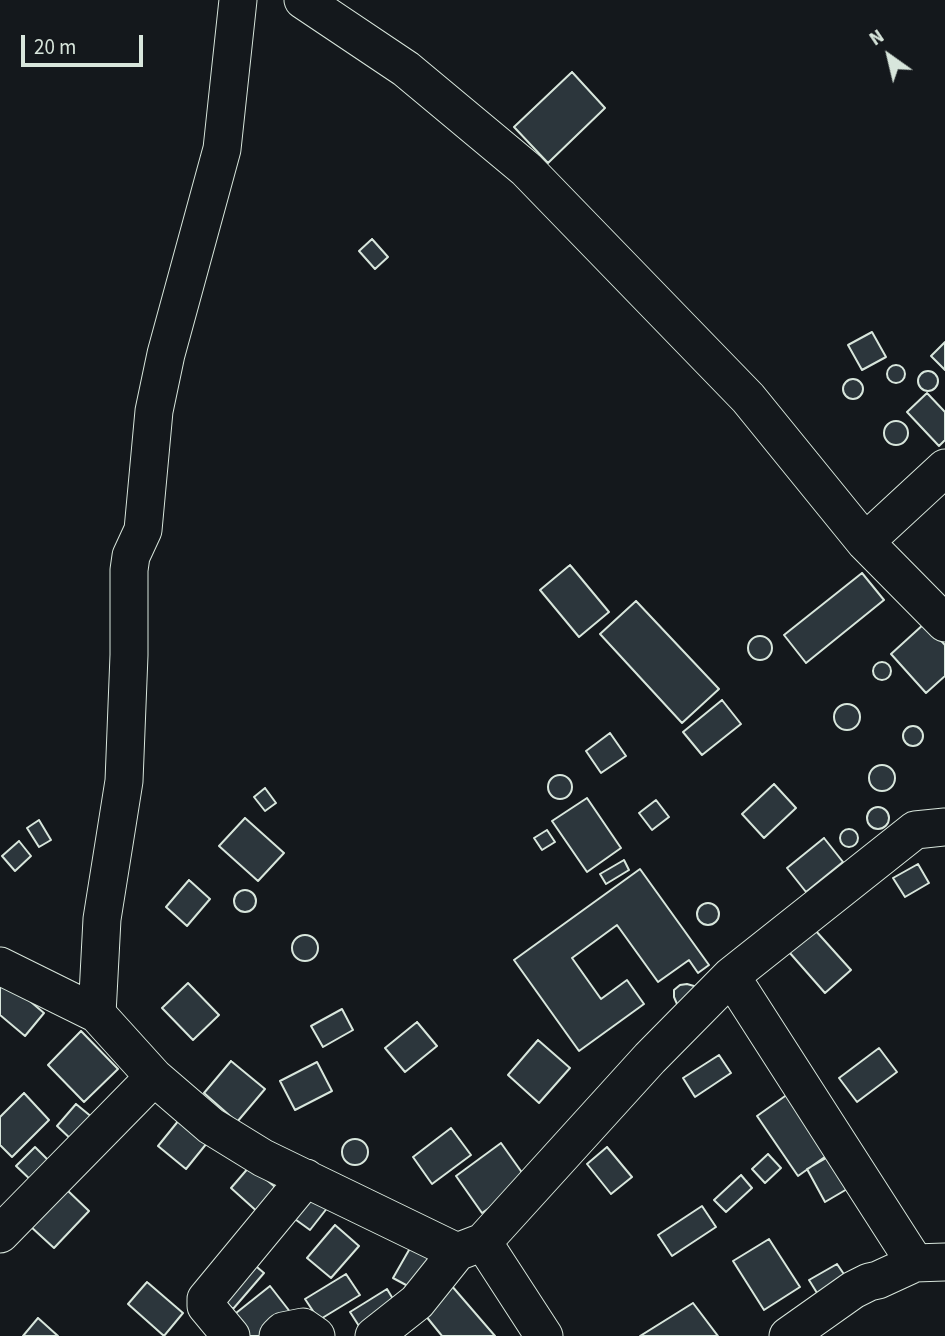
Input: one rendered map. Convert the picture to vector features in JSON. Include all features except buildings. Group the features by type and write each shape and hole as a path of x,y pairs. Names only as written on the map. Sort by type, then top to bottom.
{"street":[{"path":"97,1014 102,919 124,781 129,570 131,556 143,530 154,411 166,354 222,149 238,0"},
{"path":"303,0 405,69 526,169 748,398 866,542 945,623"},
{"path":"866,542 945,468"},
{"path":"374,1336 417,1302 731,976 915,830 945,827"},
{"path":"0,966 97,1014 154,1077 211,1126 263,1158 470,1247 544,1336"},
{"path":"731,976 930,1262 853,1290 788,1336"},
{"path":"0,1234 154,1077"},
{"path":"231,1336 206,1306 206,1299 306,1178"},
{"path":"278,1336 283,1331 303,1327 316,1336"}]}
